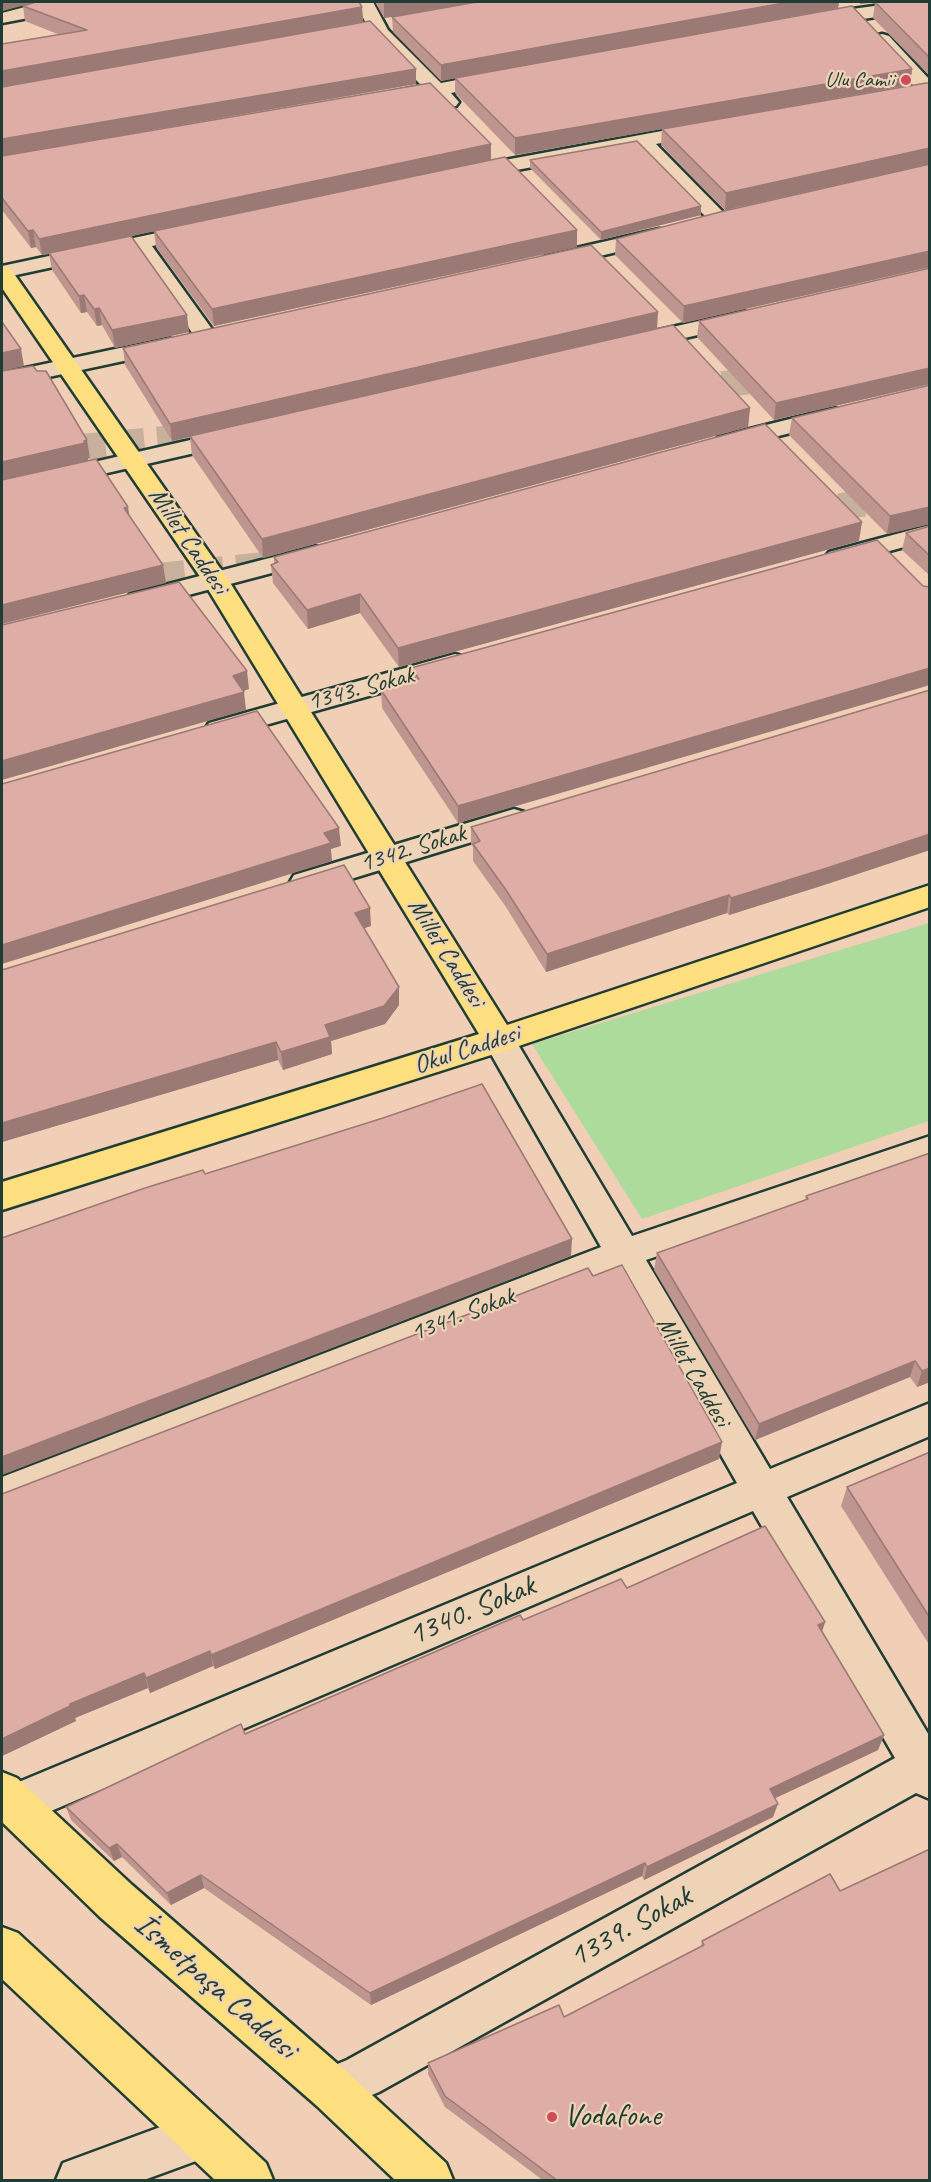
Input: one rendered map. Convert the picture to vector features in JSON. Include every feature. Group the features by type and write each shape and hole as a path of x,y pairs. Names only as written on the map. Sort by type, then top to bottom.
{"main road":[{"name":"Millet Caddesi","path":"2,272 216,581 499,1040"},
{"name":"Okul Caddesi","path":"2,1196 499,1040 930,896"},
{"name":"İsmetpaşa Caddesi","path":"8,1799 116,1901 332,2089 429,2181"},
{"path":"2,1949 249,2181"}],"street":[{"path":"2,18 33,12 60,2"},
{"path":"364,2 380,33 461,114"},
{"path":"799,23 851,7 930,3"},
{"path":"851,7 929,90"},
{"path":"353,29 400,21"},
{"path":"378,100 519,74"},
{"path":"904,94 929,90"},
{"path":"452,176 722,126"},
{"path":"642,141 719,219"},
{"path":"494,147 526,180"},
{"path":"696,225 742,214"},
{"path":"2,272 220,226"},
{"path":"531,264 589,244 674,231"},
{"path":"139,243 206,336"},
{"path":"589,244 612,268"},
{"path":"619,346 669,325 769,311"},
{"path":"669,325 695,352"},
{"path":"2,380 68,368 229,331"},
{"path":"699,449 860,408"},
{"path":"2,490 260,430"},
{"path":"812,564 930,532"},
{"path":"114,606 343,546"},
{"name":"1343. Sokak","path":"193,737 478,656"},
{"name":"1342. Sokak","path":"285,888 545,810"},
{"name":"Millet Caddesi","path":"499,1040 760,1488 927,1768"},
{"name":"1341. Sokak","path":"2,1494 624,1253 930,1149"},
{"name":"1340. Sokak","path":"8,1799 930,1419"},
{"name":"1339. Sokak","path":"332,2089 363,2076 927,1768"},
{"path":"80,2181 201,2136"}],"green space":[{"path":"929,923 929,1121 642,1219 532,1044"}],"building":[{"path":"36,2 359,2 362,7 2,71 2,44 87,30 23,6"},
{"path":"477,2 789,2 441,65 392,17"},
{"path":"875,2 930,2 930,58"},
{"path":"852,6 912,69 515,138 455,78"},
{"path":"370,21 416,69 2,139 2,87"},
{"path":"430,83 491,144 39,239 33,230 28,231 2,198 2,156"},
{"path":"930,83 930,148 726,193 662,129"},
{"path":"637,141 701,206 601,232 530,160"},
{"path":"505,157 577,230 212,309 154,231"},
{"path":"930,164 930,251 684,306 616,239 724,211"},
{"path":"131,236 187,315 112,330 99,308 94,309 84,295 79,296 49,253"},
{"path":"591,245 658,312 170,424 123,348"},
{"path":"930,268 930,368 776,403 699,321"},
{"path":"2,322 21,349 2,353"},
{"path":"673,325 750,408 262,539 190,436"},
{"path":"33,366 37,371 46,371 87,440 84,441 85,443 2,462 2,371"},
{"path":"930,385 930,507 890,516 792,418"},
{"path":"765,424 862,522 398,648 360,594 307,610 271,565 278,562 274,557"},
{"path":"96,459 128,507 124,508 163,565 2,605 2,480"},
{"path":"930,526 930,556 906,533"},
{"path":"877,540 923,586 930,587 930,668 458,806 381,690 419,679 411,668"},
{"path":"179,582 247,671 233,676 244,692 2,761 2,625"},
{"path":"930,690 930,834 731,898 729,895 547,954 473,844 480,841 471,827"},
{"path":"257,711 339,828 324,833 331,843 2,945 2,784"},
{"path":"344,865 370,908 355,913 399,987 384,1006 325,1025 330,1037 281,1052 276,1042 2,1123 2,970"},
{"path":"482,1084 572,1239 2,1457 2,1238 145,1188 203,1170 205,1174"},
{"path":"930,1153 930,1368 922,1371 915,1361 759,1424 657,1253 808,1199 806,1196"},
{"path":"622,1265 722,1442 211,1655 210,1651 146,1678 144,1673 70,1704 2,1739 2,1494 588,1268 593,1276"},
{"path":"930,1452 930,1618 847,1487"},
{"path":"765,1526 825,1622 818,1625 884,1735 770,1789 778,1804 647,1867 645,1863 370,1993 201,1875 167,1893 117,1844 109,1848 66,1807 241,1724 245,1734 520,1615 523,1620 621,1579 627,1588"},
{"path":"930,1849 930,2181 558,2181 445,2096 428,2063 559,2005 564,2017 704,1945 702,1941 830,1874 840,1891"}],"tunnel":[{"path":"683,388 784,378"},
{"path":"2,455 214,434"},
{"path":"800,510 930,497"},
{"path":"120,580 274,564"}],"place":[{"name":"Ulu Camii","path":"906,80"},
{"name":"Vodafone","path":"552,2117"}]}
